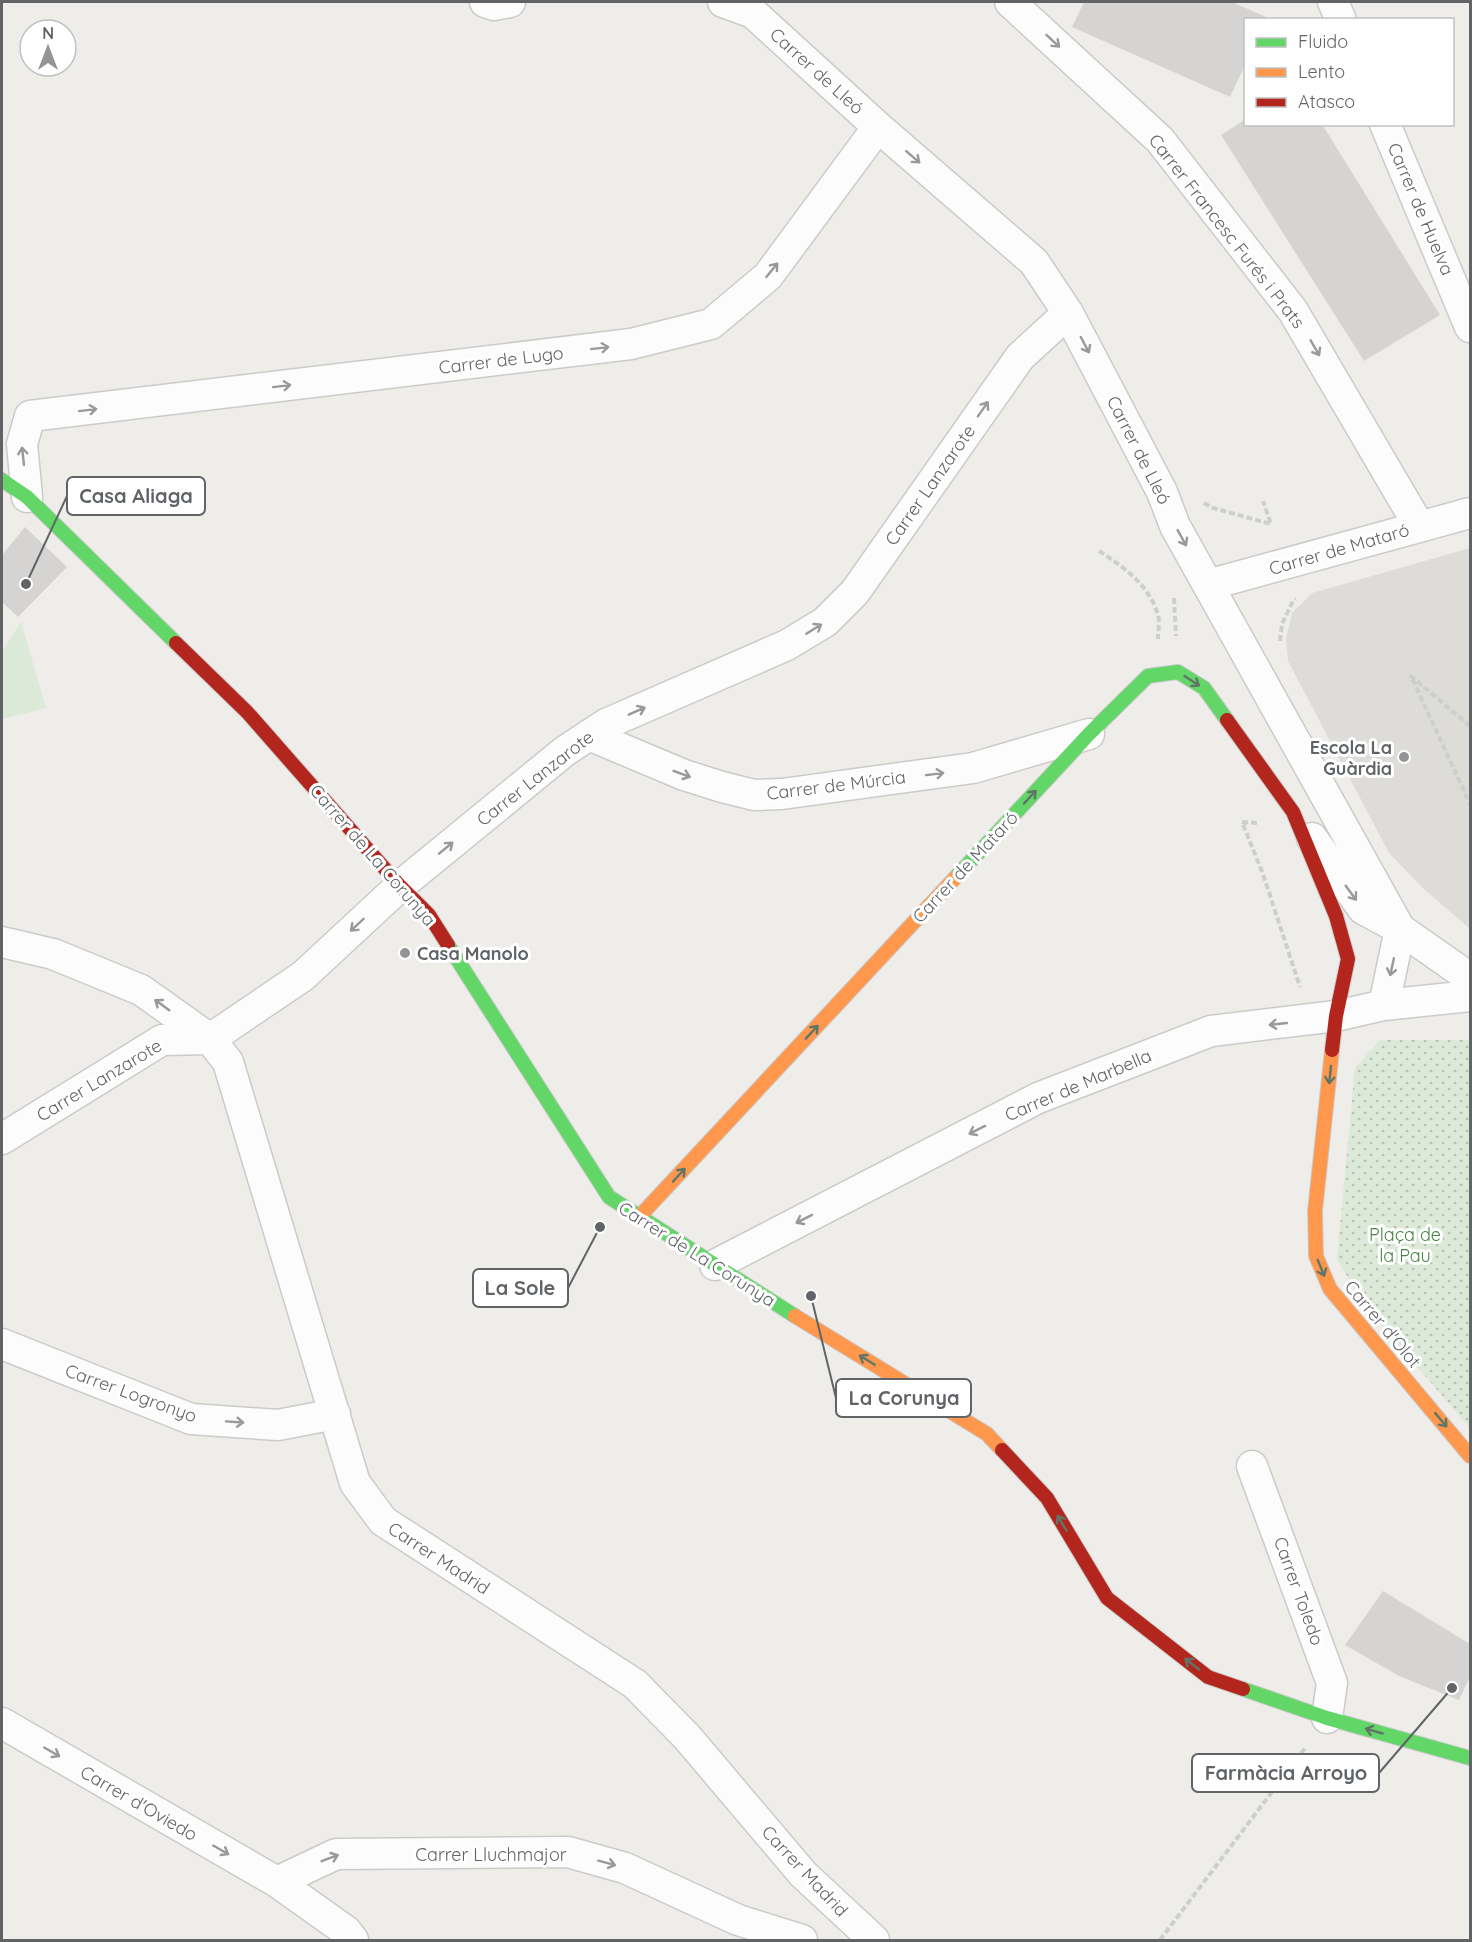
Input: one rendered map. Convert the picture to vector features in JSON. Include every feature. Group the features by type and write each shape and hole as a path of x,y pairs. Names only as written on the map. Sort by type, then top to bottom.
{"street":[{"path":"485,2 494,5 510,2"},
{"name":"Carrer de Lleó","path":"723,2 753,13 878,127 1034,262 1068,313 1162,492 1175,526 1400,929"},
{"name":"Carrer Francesc Furés i Prats","path":"1010,2 1160,141 1258,266 1293,311 1419,526"},
{"path":"1333,2 1340,18"},
{"name":"Carrer de Huelva","path":"1386,126 1470,327"},
{"name":"Carrer de Lugo","path":"27,496 22,444 30,416 631,344 711,324 768,276 878,127"},
{"name":"Carrer Lanzarote","path":"2,1139 162,1040 210,1039 303,976 400,886 565,751 606,724 787,645 825,622 855,592 1020,357 1068,313"},
{"name":"Carrer de La Corunya","path":"2,480 27,496 247,712 400,886 429,915 609,1197 639,1218 987,1434 1047,1498 1107,1598 1208,1677 1327,1718 1470,1758"},
{"name":"Carrer de Mataró","path":"1208,585 1470,513"},
{"path":"1162,675 1178,672 1204,688 1363,909 1400,929 1470,978"},
{"name":"Carrer de Mataró","path":"639,1218 1089,734 1148,676 1162,675"},
{"name":"Carrer de Múrcia","path":"589,735 684,775 754,795 782,794 973,768 1089,734"},
{"path":"1293,812 1336,916 1348,958 1336,1016"},
{"path":"1384,1005 1400,929"},
{"name":"Carrer Madrid","path":"2,942 52,954 141,990 210,1039 228,1062 355,1483 383,1521 635,1684 687,1737 803,1874 871,1940"},
{"name":"Carrer de Marbella","path":"716,1265 1038,1098 1211,1031 1299,1022 1384,1005 1470,996"},
{"name":"Carrer d'Olot","path":"1336,1016 1315,1211 1316,1256 1330,1289 1470,1456"},
{"name":"Carrer Logronyo","path":"2,1344 191,1419 278,1425 335,1414"},
{"name":"Carrer Toledo","path":"1252,1466 1332,1683 1327,1718"},
{"name":"Carrer d'Oviedo","path":"2,1723 277,1882 346,1931 353,1941"},
{"name":"Carrer Lluchmajor","path":"277,1882 336,1854 568,1852 625,1868 738,1920 802,1941"}],"path":[{"path":"1162,492 1189,494 1213,508 1271,524 1263,501"},
{"path":"1099,551 1124,567 1148,594 1158,617 1158,645 1162,675"},
{"path":"1279,643 1282,624 1293,601 1299,597"},
{"path":"1470,726 1411,676 1470,804"},
{"path":"1242,822 1263,874 1304,1000 1299,1022"},
{"path":"1160,1941 1327,1718"}],"shaded area":[{"name":"Escola La Guàrdia","path":"1470,548 1470,929 1423,888 1389,853 1288,661 1286,639 1292,613 1312,593"}],"green space":[{"path":"21,622 46,708 2,719 2,651"},
{"name":"Plaça de la Pau","path":"1380,1040 1470,1040 1470,1428 1365,1306 1337,1259 1355,1068"}],"building":[{"path":"1084,2 1232,2 1266,17 1244,18 1244,67 1230,97 1072,27"},
{"path":"1244,120 1244,126 1323,126 1440,315 1364,361 1221,135"},
{"path":"25,527 67,567 18,617 2,602 2,555"},
{"path":"1383,1591 1470,1644 1470,1677 1459,1700 1399,1676 1345,1645"}],"traffic: fast":[{"path":"2,480 27,497 176,643"},
{"path":"955,878 1089,734 1148,676 1178,672 1204,688 1227,720"},
{"path":"448,945 609,1197 795,1316"},
{"path":"1243,1689 1327,1718 1470,1758"}],"traffic: slow":[{"path":"639,1217 955,878"},
{"path":"1332,1050 1315,1211 1316,1256 1330,1289 1470,1456"},
{"path":"795,1316 987,1434 1002,1450"}],"traffic: jam":[{"path":"176,643 247,712 400,886 429,915 448,945"},
{"path":"1227,720 1293,812 1336,916 1348,959 1336,1016 1332,1050"},
{"path":"1002,1450 1047,1498 1107,1598 1208,1677 1243,1689"}],"place":[{"name":"Casa Aliaga","path":"26,584"},
{"name":"Escola La Guàrdia","path":"1404,757"},
{"name":"Casa Manolo","path":"405,953"},
{"name":"La Sole","path":"600,1227"},
{"name":"La Corunya","path":"811,1296"},
{"name":"Farmàcia Arroyo","path":"1452,1688"}]}
